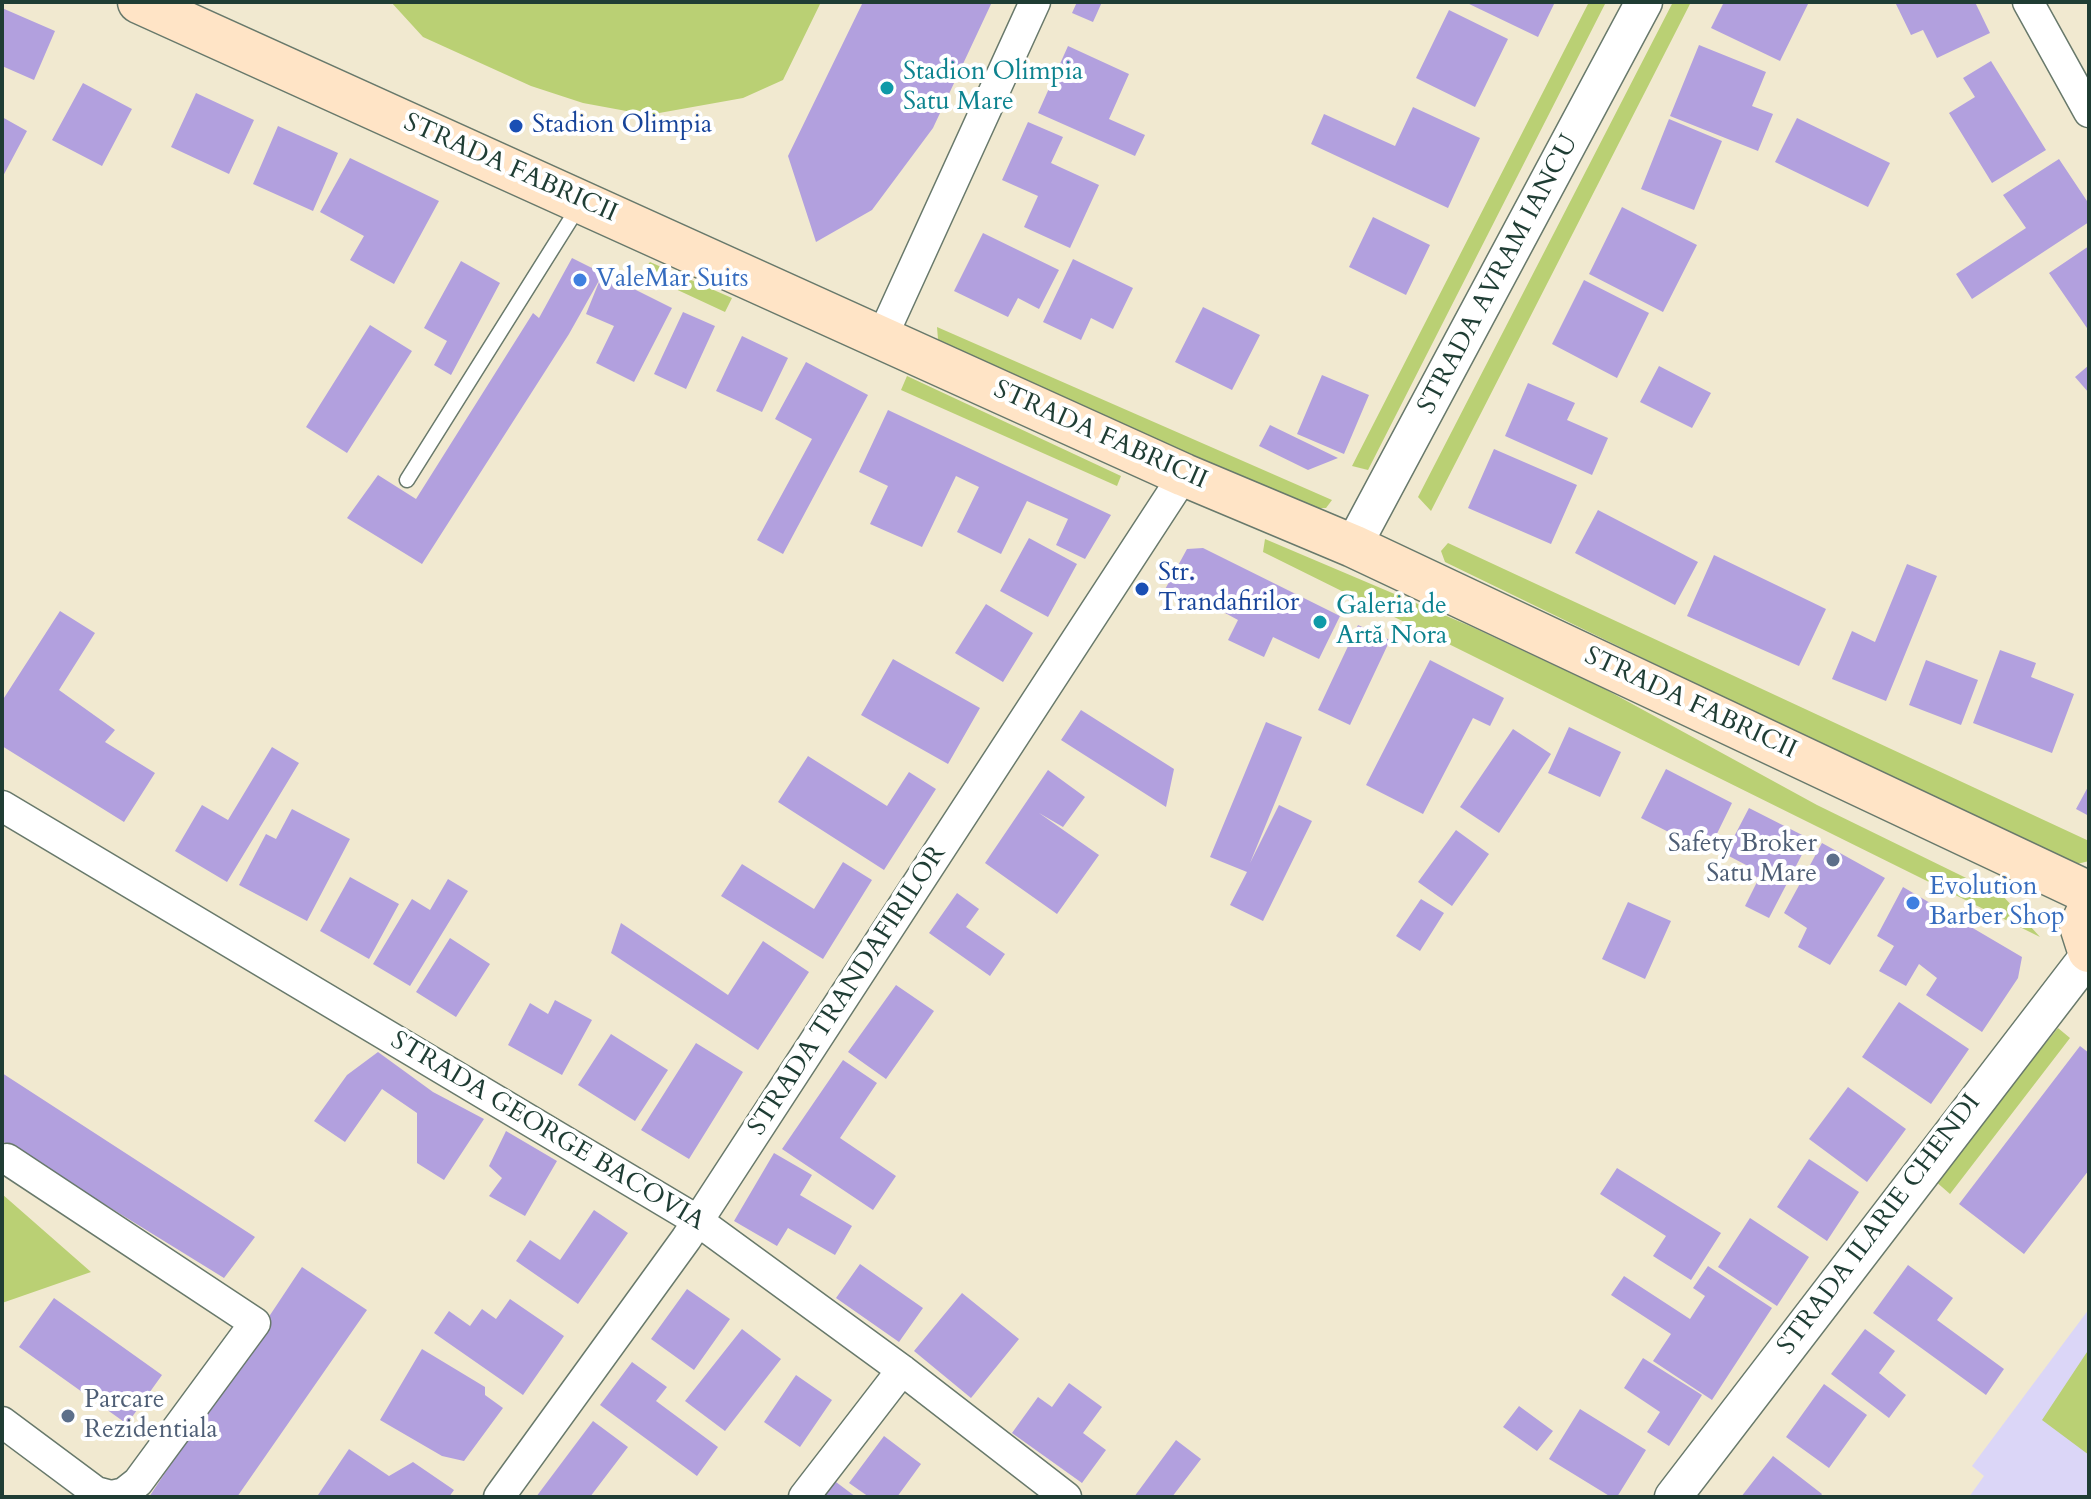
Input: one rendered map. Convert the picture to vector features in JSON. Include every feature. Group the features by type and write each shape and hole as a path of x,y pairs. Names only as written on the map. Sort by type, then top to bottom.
{"main road":[{"name":"STRADA FABRICII","path":"139,2 1184,475 1353,546 2083,917"}],"street":[{"path":"882,337 1035,2"},
{"name":"STRADA AVRAM IANCU","path":"1353,546 1644,2"},
{"path":"2028,2 2089,112"},
{"name":"STRADA TRANDAFIRILOR","path":"499,1497 698,1221 1184,475"},
{"name":"STRADA GEORGE BACOVIA","path":"2,806 698,1221 902,1370 1066,1497"},
{"name":"STRADA ILARIE CHENDI","path":"1673,1497 2083,917"},
{"path":"2,1422 96,1492 111,1496 124,1493 138,1482 255,1323 7,1159"},
{"path":"804,1497 902,1370"}],"lane":[{"path":"407,480 582,201"}],"shaded area":[{"path":"2089,1309 2089,1497 1969,1497 1984,1476 1972,1466"}],"green space":[{"path":"391,2 821,2 783,80 743,98 648,115 583,103 531,86 423,37"},
{"path":"1589,2 1606,2 1368,470 1352,466"},
{"path":"1673,2 1691,2 1431,511 1418,497"},
{"path":"650,262 732,298 725,312 641,273"},
{"path":"937,327 1332,500 1326,508 1318,508 945,350 938,339"},
{"path":"907,376 1121,476 1117,486 901,390"},
{"path":"1265,539 1470,626 1603,688 1817,805 2003,896 2040,937 1263,552"},
{"path":"1448,543 2089,841 2089,861 2077,864 2034,848 1445,562 1441,551"},
{"path":"2058,1028 2070,1038 1950,1194 1934,1180"},
{"path":"2,1194 91,1272 2,1303"},
{"path":"2089,1349 2089,1455 2042,1420"}],"building":[{"name":"Stadion Olimpia Satu Mare","path":"863,2 992,2 933,128 872,210 816,242 788,156"},
{"path":"1077,2 1102,2 1093,22 1072,13"},
{"path":"1465,2 1555,2 1538,37"},
{"path":"1724,2 1809,2 1780,61 1711,28"},
{"path":"1895,2 1975,2 1990,33 1937,58 1923,30 1911,35"},
{"path":"2,8 55,31 34,80 2,66"},
{"path":"1449,10 1508,39 1475,107 1416,78"},
{"path":"1699,45 1766,72 1752,106 1773,114 1758,151 1670,116"},
{"path":"1068,46 1129,74 1109,119 1145,135 1135,156 1038,113"},
{"path":"1991,61 2046,150 1992,183 1949,113 1975,97 1963,78"},
{"path":"83,83 132,109 102,166 52,140"},
{"path":"196,93 254,120 229,174 171,147"},
{"path":"1413,107 1480,138 1448,208 1311,144 1324,114 1395,146"},
{"path":"2,117 27,131 2,178"},
{"path":"1797,118 1890,163 1868,207 1775,162"},
{"path":"1669,119 1722,141 1694,210 1641,189"},
{"path":"1028,122 1063,137 1051,163 1099,185 1070,248 1024,227 1038,196 1002,180"},
{"path":"278,126 338,153 313,211 253,184"},
{"path":"350,158 439,201 394,284 350,260 364,236 320,212"},
{"path":"2059,159 2089,204 2089,222 1972,299 1956,274 2026,228 2003,195"},
{"path":"1622,207 1697,245 1663,312 1589,274"},
{"path":"1373,217 1430,245 1406,295 1349,267"},
{"path":"983,233 1059,270 1039,309 1018,298 1008,317 954,291"},
{"path":"2089,246 2089,331 2049,273"},
{"path":"572,258 672,308 634,382 596,363 614,326 586,314 601,277 569,334 422,564 347,518 378,475 416,499 533,313 539,318"},
{"path":"1073,259 1133,288 1113,329 1091,318 1081,340 1043,322"},
{"path":"461,261 500,283 451,375 434,365 447,341 424,328"},
{"path":"1584,280 1649,313 1617,378 1552,344"},
{"path":"1203,307 1260,335 1232,390 1175,362"},
{"path":"683,312 715,326 686,389 654,374"},
{"path":"370,325 412,351 347,453 306,427"},
{"path":"742,336 788,358 762,412 716,391"},
{"path":"806,362 868,395 783,554 757,540 812,439 775,419"},
{"path":"2089,365 2089,393 2075,377"},
{"path":"1659,366 1711,393 1692,428 1640,402"},
{"path":"1322,375 1369,395 1344,454 1297,434"},
{"path":"1528,383 1575,403 1567,420 1608,438 1592,475 1505,436"},
{"path":"888,410 1111,515 1085,559 1056,545 1068,519 1027,501 1001,554 957,532 979,487 956,476 922,547 870,524 888,486 859,472"},
{"path":"1270,425 1338,458 1308,470 1259,446"},
{"path":"1494,449 1577,485 1551,544 1468,508"},
{"path":"1598,510 1698,562 1675,605 1575,553"},
{"path":"1029,538 1077,564 1048,617 1000,591"},
{"path":"1203,548 1340,616 1319,659 1273,637 1264,657 1228,640 1238,620 1192,595 1186,605 1163,593 1187,549"},
{"path":"1714,555 1826,609 1799,666 1687,616"},
{"path":"1907,564 1937,576 1886,701 1832,679 1852,631 1875,642"},
{"path":"986,604 1033,633 1003,682 955,653"},
{"path":"60,611 95,633 59,690 115,730 105,742 155,773 124,822 2,746 2,701"},
{"path":"1358,625 1390,640 1350,725 1318,710"},
{"path":"2000,650 2036,663 2031,677 2074,694 2052,753 1973,723"},
{"path":"893,659 980,708 948,764 861,715"},
{"path":"1430,660 1504,698 1490,726 1473,718 1423,814 1366,785"},
{"path":"1926,660 1978,680 1961,725 1909,705"},
{"path":"1081,710 1174,769 1166,807 1061,740"},
{"path":"1266,722 1302,737 1250,863 1279,805 1312,821 1263,921 1230,905 1247,872 1210,857"},
{"path":"1569,727 1621,752 1600,797 1548,773"},
{"path":"1513,729 1551,754 1499,833 1460,807"},
{"path":"272,747 299,763 227,882 175,851 202,805 228,820"},
{"path":"808,756 887,806 909,772 936,789 884,870 778,802"},
{"path":"1666,769 1732,803 1708,852 1641,818"},
{"path":"1048,770 1085,797 1063,827 1039,813 1099,855 1057,914 985,863"},
{"path":"2089,785 2089,816 2076,809"},
{"path":"1749,808 1810,839 1769,918 1745,906 1759,878 1745,872 1748,866 1725,854"},
{"path":"292,809 350,839 307,921 239,885 266,834 276,839"},
{"path":"1456,830 1489,854 1452,906 1418,882"},
{"path":"1822,843 1885,878 1830,965 1798,947 1807,928 1784,913"},
{"path":"843,862 872,880 823,959 721,896 742,864 814,909"},
{"path":"350,877 399,904 369,959 320,931"},
{"path":"448,879 468,891 410,986 373,964 412,899 430,910"},
{"path":"1903,887 2022,957 2018,978 1982,1032 1926,995 1937,978 1919,964 1906,986 1879,971 1894,946 1877,936"},
{"path":"957,893 979,909 966,927 1005,954 990,976 929,933"},
{"path":"1421,899 1444,913 1420,951 1396,936"},
{"path":"1628,902 1671,921 1645,979 1602,959"},
{"path":"621,923 728,995 763,941 809,972 758,1050 611,953"},
{"path":"450,938 490,964 456,1017 416,992"},
{"path":"896,985 934,1011 886,1079 848,1052"},
{"path":"555,1000 592,1020 562,1075 508,1045 530,1003 548,1014"},
{"path":"1899,1002 1969,1049 1931,1104 1862,1057"},
{"path":"611,1034 668,1070 635,1121 578,1085"},
{"path":"696,1043 743,1072 689,1159 641,1130"},
{"path":"2080,1046 2089,1053 2089,1170 2024,1254 1959,1204"},
{"path":"378,1052 433,1092 484,1119 444,1180 417,1163 417,1113 382,1089 345,1142 314,1121 347,1075"},
{"path":"843,1060 877,1083 840,1138 896,1176 873,1210 782,1149"},
{"path":"2,1073 255,1237 224,1278 2,1141"},
{"path":"1848,1087 1906,1129 1867,1182 1809,1139"},
{"path":"506,1131 557,1161 525,1216 489,1196 502,1178 489,1166"},
{"path":"774,1153 812,1175 800,1195 852,1226 835,1255 788,1228 777,1246 734,1221"},
{"path":"1809,1159 1859,1192 1827,1241 1777,1207"},
{"path":"1617,1168 1721,1233 1691,1280 1653,1256 1666,1236 1600,1194"},
{"path":"594,1210 628,1233 578,1304 516,1261 530,1240 560,1260"},
{"path":"1750,1218 1809,1257 1777,1306 1718,1267"},
{"path":"860,1264 923,1308 899,1342 836,1298"},
{"path":"1908,1265 1953,1298 1937,1320 2004,1369 1986,1395 1873,1313"},
{"path":"1708,1266 1772,1308 1712,1400 1653,1361 1671,1334 1611,1295 1624,1276 1690,1319 1705,1296 1693,1288"},
{"path":"302,1267 367,1310 237,1497 149,1497"},
{"path":"687,1289 730,1319 694,1370 651,1339"},
{"path":"962,1293 1019,1339 971,1398 914,1351"},
{"path":"54,1298 162,1375 127,1424 19,1347"},
{"path":"510,1299 564,1336 523,1395 434,1333 449,1311 470,1326 482,1309 496,1319"},
{"path":"742,1329 781,1359 725,1431 685,1401"},
{"path":"1865,1329 1895,1351 1879,1373 1906,1395 1889,1418 1831,1374"},
{"path":"422,1349 485,1387 485,1395 503,1408 464,1461 442,1456 380,1420"},
{"path":"1643,1358 1702,1395 1669,1446 1647,1432 1660,1412 1624,1388"},
{"path":"632,1362 667,1387 656,1401 718,1447 697,1476 600,1405"},
{"path":"796,1375 832,1400 800,1447 764,1422"},
{"path":"1069,1383 1102,1407 1083,1433 1106,1450 1082,1483 1012,1433 1038,1397 1052,1407"},
{"path":"1824,1384 1867,1415 1829,1468 1786,1437"},
{"path":"1519,1406 1553,1431 1537,1451 1503,1427"},
{"path":"1580,1409 1646,1450 1617,1497 1611,1497 1549,1459"},
{"path":"593,1421 628,1447 590,1497 536,1497"},
{"path":"884,1436 921,1464 897,1497 869,1497 849,1483"},
{"path":"1176,1440 1201,1459 1172,1497 1134,1497"},
{"path":"349,1449 389,1476 413,1462 454,1490 449,1497 318,1495"},
{"path":"1773,1456 1822,1494 1820,1497 1741,1497"},
{"path":"832,1479 856,1497 818,1497"}],"place":[{"name":"Stadion Olimpia Satu Mare","path":"887,88"},
{"name":"Stadion Olimpia","path":"516,126"},
{"name":"ValeMar Suits","path":"580,280"},
{"name":"Str. Trandafirilor","path":"1142,589"},
{"name":"Galeria de Artă Nora","path":"1320,622"},
{"name":"Safety Broker Satu Mare","path":"1833,860"},
{"name":"Evolution Barber Shop","path":"1913,903"},
{"name":"Parcare Rezidentiala","path":"68,1416"}]}
